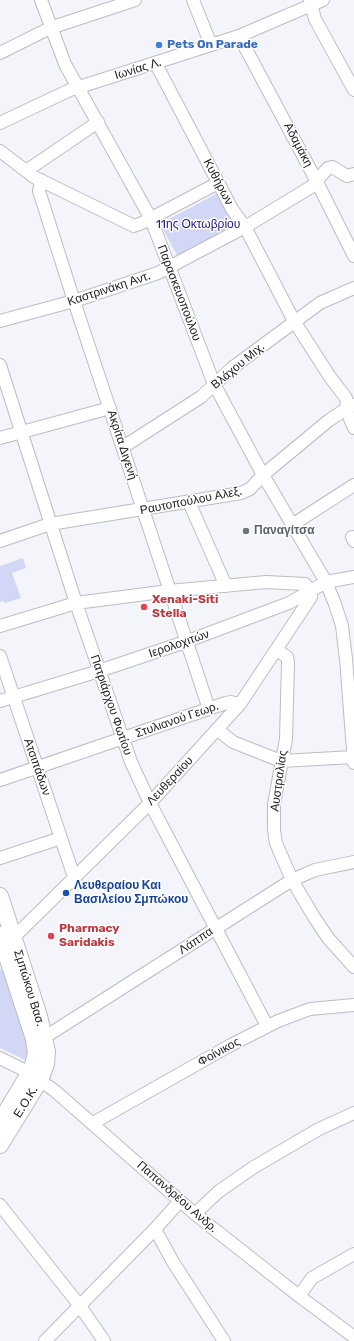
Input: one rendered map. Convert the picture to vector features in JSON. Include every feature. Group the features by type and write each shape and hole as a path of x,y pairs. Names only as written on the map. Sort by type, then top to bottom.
{"main road":[{"name":"Σμπώκου Βασ.","path":"0,896 4,942 35,1045 35,1077"},
{"name":"Σμπώκου Βασ.","path":"4,942 45,1037 46,1059 35,1077"},
{"name":"Ε.Ο.Κ.","path":"0,1122 35,1077"},
{"name":"Ε.Ο.Κ.","path":"0,1145 35,1077"}],"street":[{"name":"Παρασκευοπούλου","path":"41,0 50,28 65,64 151,219 171,268 214,384 263,475 326,582 340,615 354,763"},
{"path":"0,53 50,28 135,0"},
{"path":"193,0 211,45"},
{"name":"Ιωνίας Λ.","path":"0,123 78,87 156,64 239,36 311,2 323,0"},
{"path":"311,2 315,18 354,90"},
{"name":"Αδαμάκη","path":"239,36 316,180 354,256"},
{"name":"Κυθήρων","path":"156,64 218,183 232,209 245,227 294,321 330,377 351,406 354,428"},
{"path":"26,171 98,122"},
{"path":"0,151 26,171 41,180 129,224 137,226 218,183"},
{"name":"Καστρινάκη Αντ.","path":"0,321 74,301 149,277 171,268 245,227 311,187 328,168 332,167 347,176 354,174"},
{"name":"Ακρίτα Διγενή","path":"41,180 39,191 208,709"},
{"name":"Βλάχου Μιχ.","path":"123,447 194,402 232,368 320,303 354,288"},
{"name":"Πατριάρχου Φωτίου","path":"0,365 23,432 50,524 122,738 150,803 268,1026"},
{"name":"Ραυτοπούλου Αλεξ.","path":"0,541 50,524 144,510 241,493 250,489 263,475 328,421 351,406"},
{"path":"0,438 110,408"},
{"path":"292,525 354,485"},
{"path":"189,502 226,586"},
{"name":"Ιερολοχιτών","path":"0,701 99,671 185,642 285,605 326,582 354,577"},
{"path":"0,626 76,603 169,591 266,582 305,584 310,590"},
{"name":"Λευθεραίου","path":"4,942 150,803 218,730 240,704 277,650 311,597 310,590"},
{"name":"Αυστραλίας","path":"277,650 287,657 288,662 286,738 274,804 274,830 278,851 292,880 320,927 354,967"},
{"name":"Ατσιπάδων","path":"0,656 74,877"},
{"name":"Στυλιανού Γεωρ.","path":"0,780 208,709 231,702 240,704"},
{"path":"218,730 233,742 282,761 354,757"},
{"path":"0,858 61,838"},
{"name":"Λάππα","path":"45,1037 292,880 315,870 354,862"},
{"name":"Φοίνικος","path":"93,1123 229,1046 268,1026 310,1009 354,1006"},
{"name":"Παπανδρέου Ανδρ.","path":"0,1058 35,1077 93,1123 195,1214 299,1296 354,1337"},
{"path":"195,1214 226,1186 260,1163 332,1122 354,1113"},
{"path":"44,1341 155,1229 180,1201"},
{"path":"0,1205 80,1306 104,1341"},
{"path":"155,1229 173,1262 224,1341"},
{"path":"299,1296 312,1278 354,1254"}],"green space":[{"name":"11ης Οκτωβρίου","path":"218,193 235,227 178,257 160,224"},
{"path":"23,558 26,568 12,573 21,598 5,603 4,601 0,602 0,566"},
{"path":"0,969 3,970 6,977 28,1048 27,1059 25,1060 0,1048"}],"place":[{"name":"Pets On Parade","path":"159,45"},
{"name":"Παναγίτσα","path":"246,531"},
{"name":"Xenaki-Siti Stella","path":"144,607"},
{"name":"Λευθεραίου Και Βασιλείου Σμπώκου","path":"66,893"},
{"name":"Pharmacy Saridakis","path":"51,936"}]}
